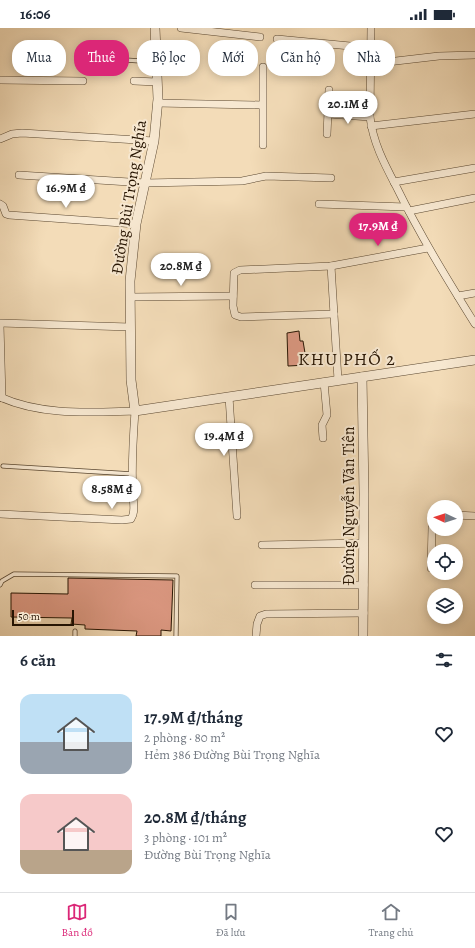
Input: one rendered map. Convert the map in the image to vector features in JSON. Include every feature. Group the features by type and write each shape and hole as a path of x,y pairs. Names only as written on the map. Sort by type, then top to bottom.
{"street":[{"name":"Đường Bùi Trọng Nghĩa","path":"155,28 155,40"},
{"path":"181,28 260,37"},
{"path":"371,28 371,40"},
{"path":"277,39 343,45"},
{"path":"395,61 439,56 475,55"},
{"path":"263,67 263,145"},
{"name":"Đường Bùi Trọng Nghĩa","path":"135,411 131,380 130,281 136,224 154,141 157,103 157,76"},
{"path":"370,76 370,117 378,150 428,248 475,324"},
{"path":"0,80 83,81"},
{"path":"134,82 157,82"},
{"path":"326,134 329,90"},
{"path":"157,103 262,105"},
{"path":"328,114 370,117"},
{"path":"371,126 475,114"},
{"path":"0,139 22,132 154,141"},
{"path":"394,182 475,168"},
{"path":"18,175 145,183 242,181 266,176 331,178"},
{"path":"319,204 407,209 475,198"},
{"path":"0,204 3,206 6,214 9,215 136,224"},
{"path":"334,314 235,316 233,312 234,273 237,270 331,266 428,248"},
{"path":"331,266 338,380"},
{"path":"458,296 475,293"},
{"path":"130,296 233,296"},
{"path":"130,327 0,324 1,398 30,406 62,412 135,411 475,360"},
{"name":"Đường Nguyễn Văn Tiên","path":"362,377 364,543 363,636"},
{"path":"322,438 323,422 327,415 324,382"},
{"path":"229,397 237,516"},
{"path":"0,514 127,520 133,515 132,474 135,411"},
{"path":"463,515 475,516"},
{"path":"262,545 364,543"},
{"path":"255,585 364,584"},
{"path":"256,636 257,624 260,616 266,614 364,613"}],"lane":[{"path":"3,466 132,474"},
{"path":"0,585 2,581 14,574 178,576 176,636"},
{"path":"75,631 75,636"}],"building":[{"path":"299,331 300,341 303,341 307,365 288,366 287,333"},
{"path":"68,578 173,580 171,631 161,630 161,636 136,636 137,631 85,629 85,625 71,624 72,618 11,617 11,593 68,594"}],"district":[{"name":"KHU PHỐ 2","path":"347,359"}]}
